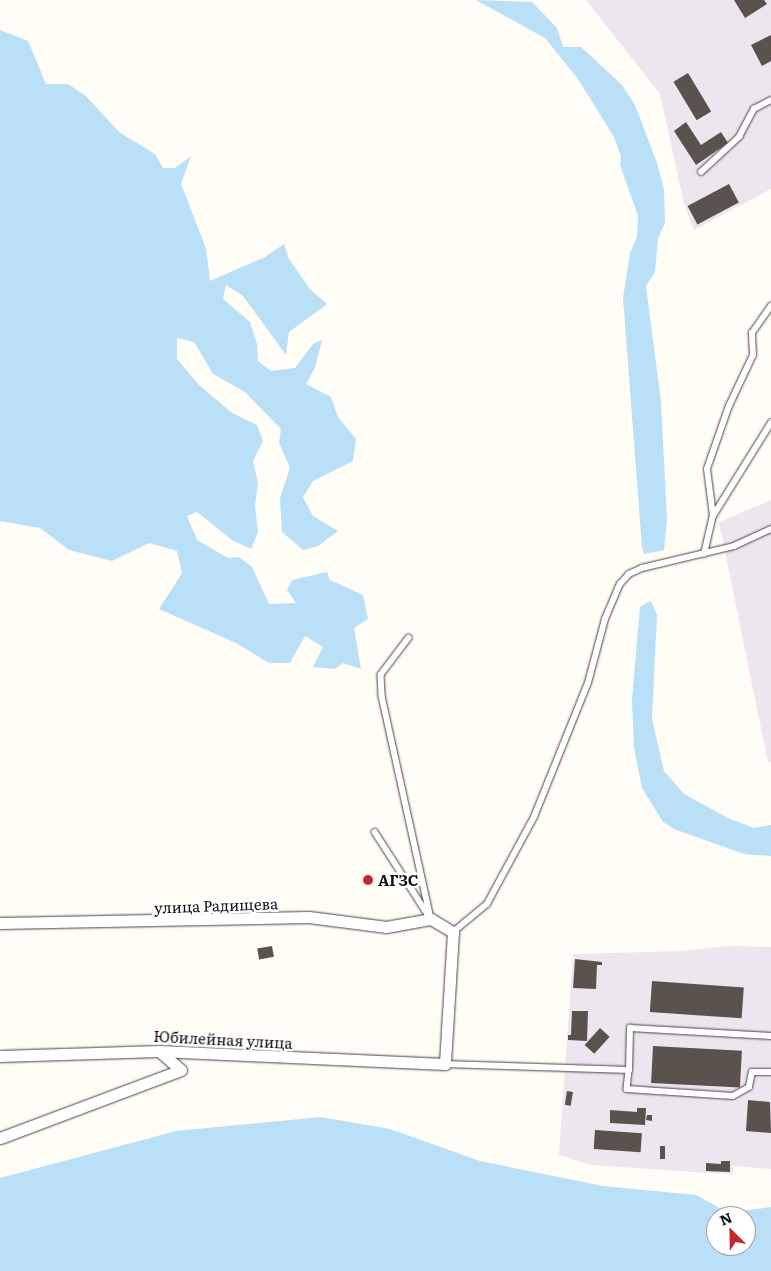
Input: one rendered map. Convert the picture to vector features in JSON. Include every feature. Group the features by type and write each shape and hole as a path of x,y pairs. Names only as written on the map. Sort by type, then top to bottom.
{"street":[{"name":"улица Радищева","path":"0,923 309,917 386,928 431,919"},
{"path":"431,919 453,932 445,1064"},
{"path":"0,1138 181,1070 159,1051"},
{"name":"Юбилейная улица","path":"0,1056 159,1051 445,1064"}],"lane":[{"path":"701,172 738,137 754,109 771,100"},
{"path":"713,516 707,469 729,406 753,355 752,333 771,306"},
{"path":"704,554 713,516 771,423"},
{"path":"453,932 487,904 534,817 588,683 605,619 620,584 630,574 642,568 734,546 771,529"},
{"path":"409,638 381,675 382,696 431,919"},
{"path":"375,832 431,919"},
{"path":"771,1036 630,1028 627,1089 733,1096 749,1087 752,1072 771,1072"},
{"path":"445,1064 629,1070"}],"shaded area":[{"path":"586,0 771,0 771,189 694,230 684,204 660,94"},
{"path":"771,500 771,762 768,763 719,522"},
{"path":"728,946 771,947 771,1169 733,1166 733,1174 692,1172 592,1165 559,1155 573,954 683,951"}],"water":[{"path":"476,0 532,2 557,28 563,47 581,47 622,85 635,105 657,163 664,189 665,223 658,239 655,272 646,286 661,402 667,519 664,550 644,554 642,547 623,298 630,253 637,237 638,216 620,165 621,157 614,137 578,79 545,38"},
{"path":"0,30 28,41 46,84 68,84 86,96 119,132 155,154 163,168 175,168 191,156 181,184 206,248 210,281 265,257 284,244 289,259 310,289 327,304 289,332 286,355 243,296 226,285 223,299 250,322 257,344 258,361 271,371 295,368 313,344 322,340 315,368 306,384 331,397 338,417 356,439 353,461 313,481 303,497 313,516 338,531 318,546 303,550 282,532 280,498 290,468 279,443 281,429 245,392 213,374 194,342 177,338 177,359 199,385 232,413 257,425 263,441 253,461 258,483 255,506 258,532 251,549 232,540 197,512 187,516 197,540 228,558 239,557 252,567 269,604 296,603 287,590 292,580 327,572 330,580 363,595 368,619 354,628 361,669 343,663 335,669 313,667 323,647 305,636 290,663 269,663 236,643 159,609 182,573 177,551 149,543 112,561 69,550 40,528 0,521"},
{"path":"651,601 657,615 652,719 664,771 684,794 728,818 754,828 771,825 771,856 744,854 674,829 663,822 642,788 634,748 632,700 640,607"},
{"path":"321,1117 390,1129 480,1161 603,1186 696,1195 716,1206 706,1206 706,1256 756,1256 756,1209 771,1207 771,1271 0,1271 0,1178 176,1131"}],"building":[{"path":"734,0 764,0 767,4 745,18"},
{"path":"771,35 771,61 762,66 751,45"},
{"path":"688,73 711,112 697,120 673,82"},
{"path":"686,122 701,145 721,132 728,143 696,165 674,131"},
{"path":"729,184 739,203 697,225 688,206"},
{"path":"272,946 274,957 259,959 257,949"},
{"path":"575,959 602,962 602,965 597,965 596,989 573,988"},
{"path":"652,981 744,987 742,1018 650,1012"},
{"path":"572,1011 588,1011 587,1041 568,1040 568,1035 571,1035"},
{"path":"600,1028 610,1037 594,1054 585,1045"},
{"path":"653,1046 742,1051 740,1088 651,1083"},
{"path":"567,1091 573,1092 571,1106 565,1105"},
{"path":"748,1100 770,1102 771,1133 746,1131"},
{"path":"637,1108 646,1108 645,1125 610,1123 610,1110 637,1112"},
{"path":"647,1115 652,1115 652,1121 646,1120"},
{"path":"595,1130 642,1133 641,1152 594,1149"},
{"path":"660,1146 665,1146 665,1159 660,1159"},
{"path":"721,1161 730,1161 730,1172 706,1171 706,1163 721,1164"}],"place":[{"name":"АГЗС","path":"368,880"}]}
